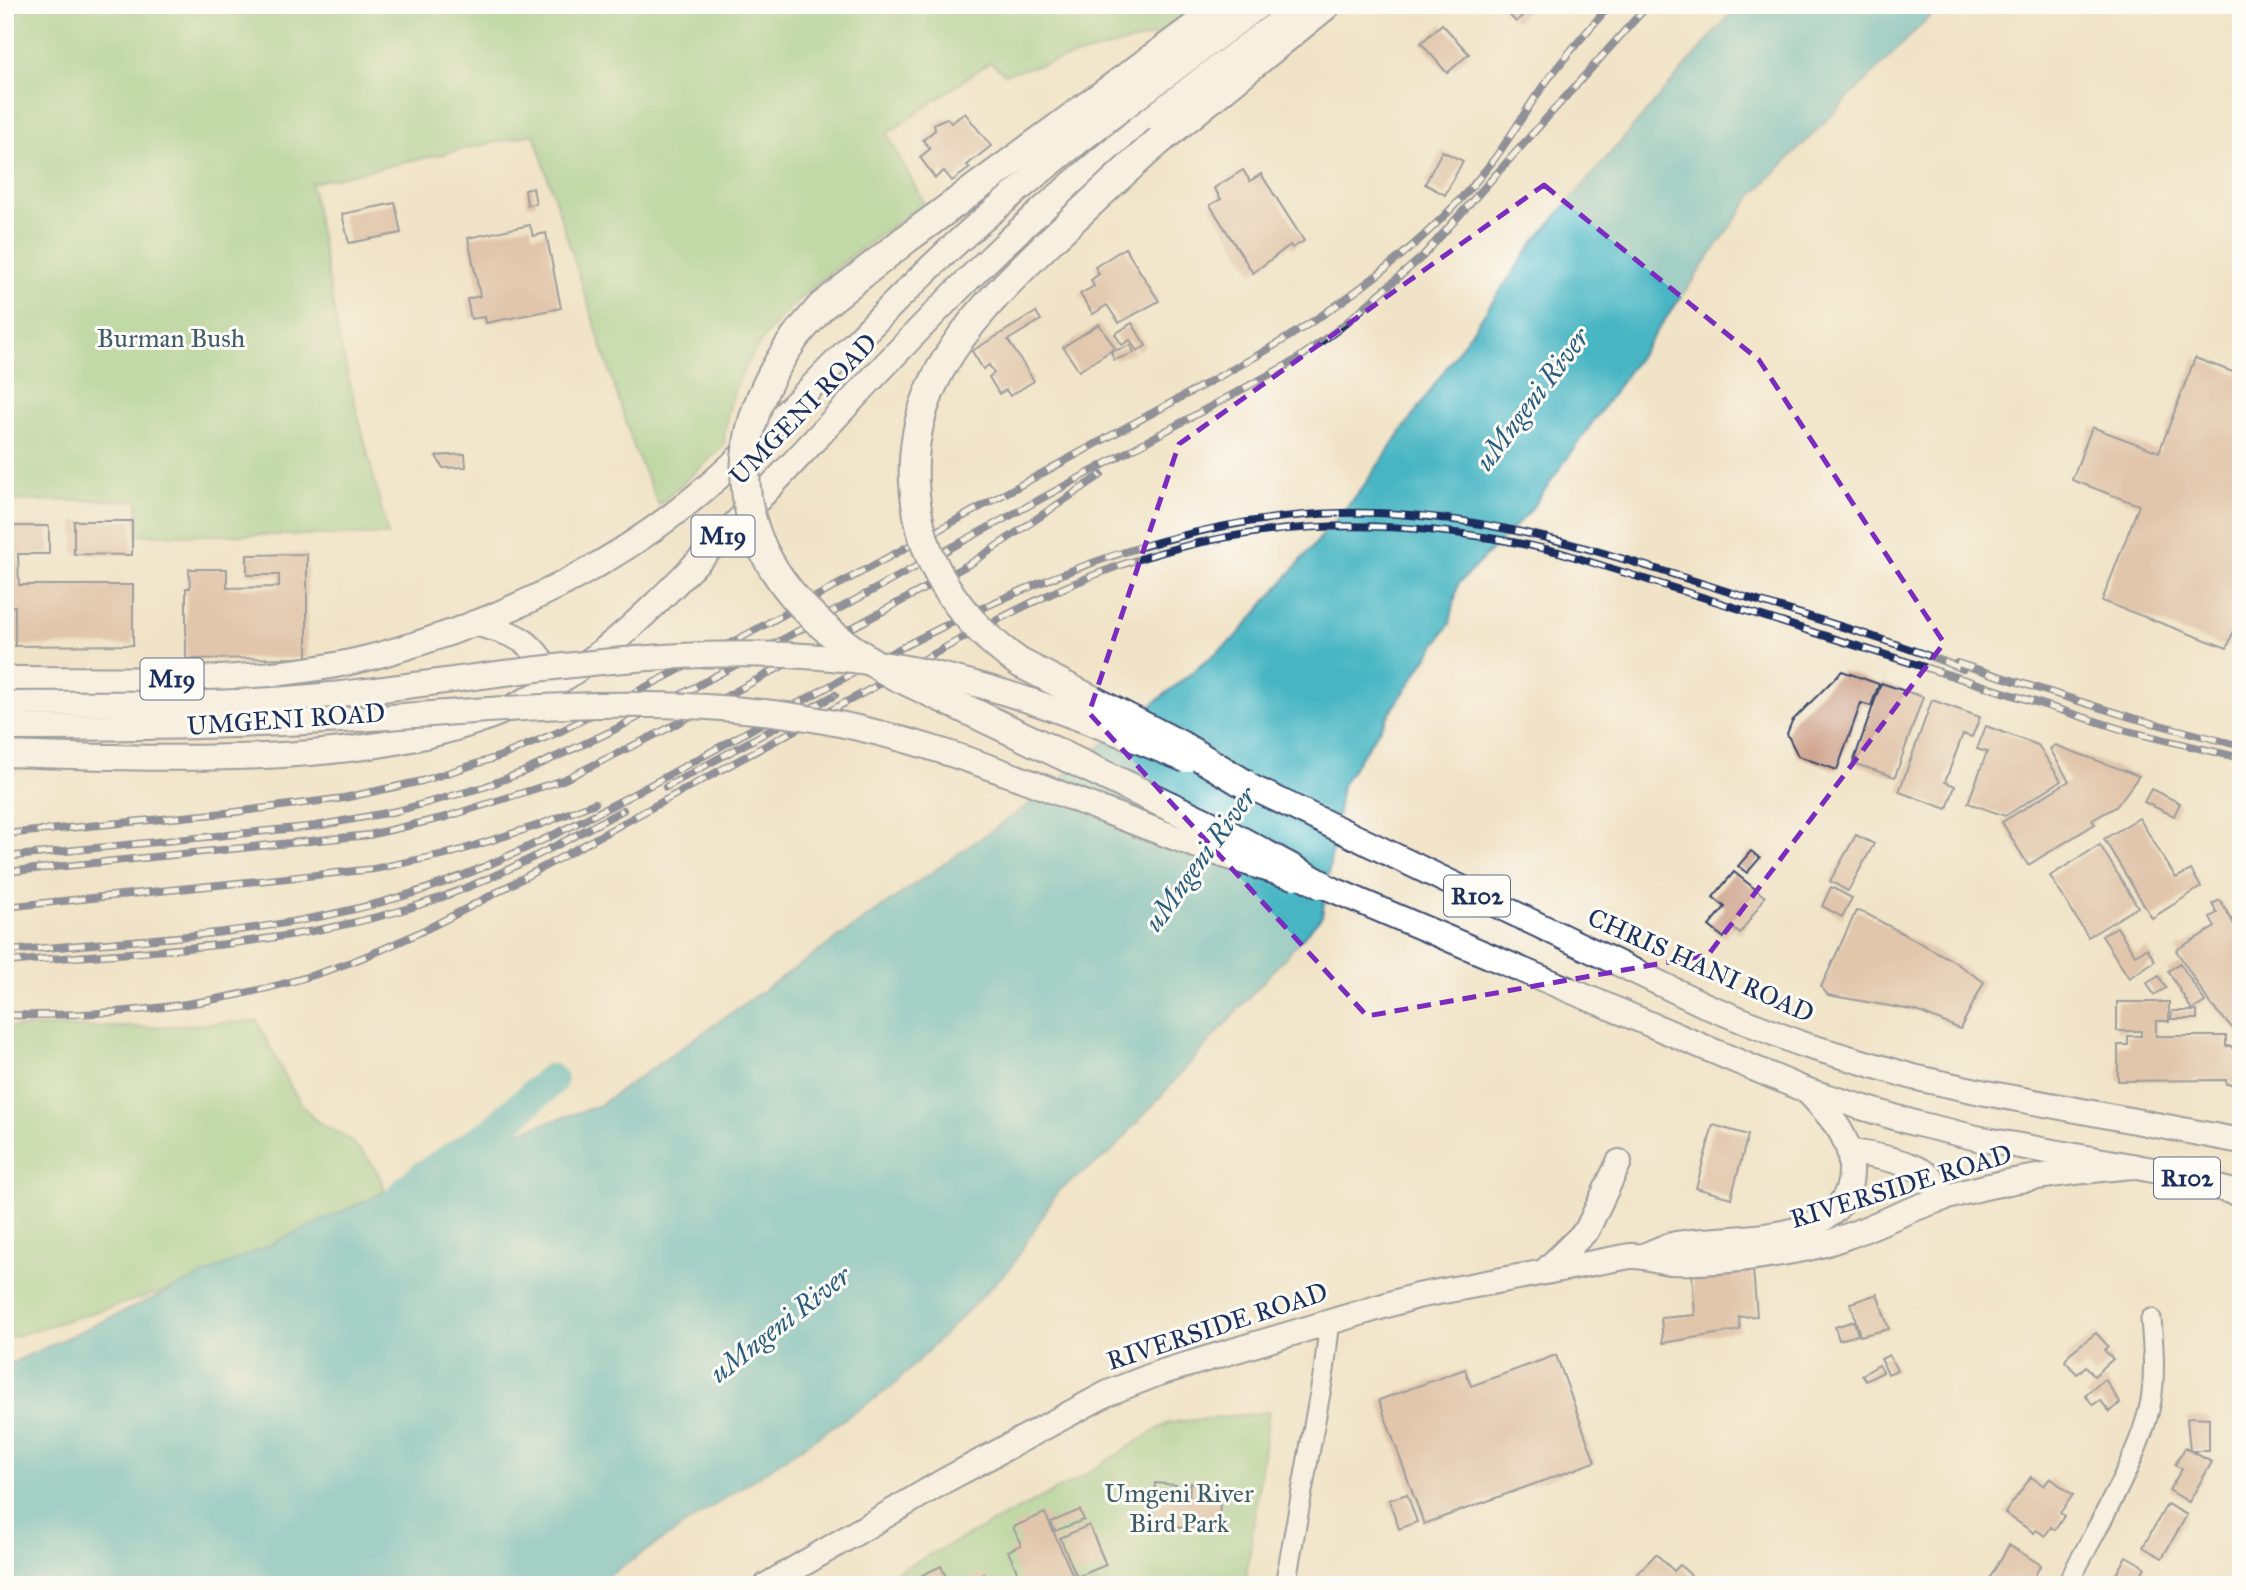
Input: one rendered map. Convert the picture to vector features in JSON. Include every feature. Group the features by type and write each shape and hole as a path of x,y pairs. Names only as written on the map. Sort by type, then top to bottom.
{"highway":[{"path":"1225,5 1104,92 822,306 796,336 767,380 750,430 748,496 756,533 766,559 795,602 871,662 972,714 1224,832 1322,885"},
{"path":"1245,784 1207,760 1020,663 1001,650 971,622 938,574 924,538 914,491 915,458 927,399 958,337 1033,257 1160,140 1326,5"}],"main road":[{"name":"UMGENI ROAD","path":"5,680 165,679 276,673 337,665 383,654 474,623 566,582 655,528 716,480 972,230 1093,130 1260,5"},
{"name":"UMGENI ROAD","path":"5,754 220,755 327,751 417,738 496,714 556,686 593,662 662,600 989,260 1084,173 1302,5"},
{"path":"474,623 503,631 527,642 542,658 556,686"},
{"name":"CHRIS HANI ROAD","path":"5,704 200,703 314,696 603,660 703,652 773,653 884,664 970,683 1092,723 1245,784 1709,1007 1801,1044 1913,1077 2090,1115 2145,1121 2241,1140"},
{"path":"5,728 208,727 610,703 758,710 827,721 966,758 1232,860 1322,885"},
{"name":"R102","path":"1322,885 1805,1090 1914,1123 1981,1139 2132,1166 2241,1194"},
{"name":"RIVERSIDE ROAD","path":"767,1585 944,1481 1108,1393 1169,1369 1417,1296 1646,1255 1671,1245 1754,1237 1800,1229 1825,1219 1841,1205 1849,1188 1852,1152 1836,1122 1805,1090"},
{"path":"2145,1121 2241,1128"},
{"path":"1852,1152 1874,1155 1924,1172 1937,1185 1941,1199"},
{"path":"1545,1271 1587,1230 1619,1162"},
{"name":"RIVERSIDE ROAD","path":"1646,1255 1679,1262 1760,1256 1806,1248 1865,1231 1941,1199 2023,1178 2132,1166"}],"street":[{"path":"2067,1585 2113,1495 2144,1425 2151,1396 2151,1319"},
{"path":"1284,1585 1324,1371 1330,1320"}],"highlighted area":[{"path":"1544,185 1759,360 1944,643 1708,955 1367,1016 1089,713 1179,444"}],"green space":[{"name":"Burman Bush","path":"5,5 1199,5 1156,35 1005,74 990,62 887,134 924,203 825,277 794,304 767,334 745,368 730,405 724,446 659,505 635,451 534,134 311,183 340,343 388,535 137,535 138,500 5,501"},
{"path":"257,1021 303,1106 315,1120 344,1136 366,1156 381,1180 386,1198 291,1253 5,1339 5,1027 151,1027"},
{"name":"Umgeni River Bird Park","path":"1269,1412 1245,1585 871,1585 1076,1480 1168,1423"}],"water":[{"name":"uMngeni River","path":"1738,5 1941,5 1753,195 1529,512 1458,584 1450,623 1342,785 1322,916 1110,1153 1058,1191 1011,1267 892,1387 595,1585 5,1585 5,1366 509,1135 598,1106 1028,805 1237,636 1360,491 1535,241"}],"building":[{"path":"1500,5 1533,5 1516,22"},
{"path":"1442,24 1469,54 1447,73 1421,43"},
{"path":"965,113 991,146 967,165 970,168 952,181 944,171 935,178 920,157 930,149 923,140 935,130 934,124 937,122 947,118 951,123"},
{"path":"1442,151 1463,161 1445,195 1425,184"},
{"path":"1243,170 1250,181 1261,174 1304,241 1292,248 1290,245 1253,273 1210,205 1221,199 1214,188"},
{"path":"533,188 536,204 527,205 525,190"},
{"path":"395,203 401,233 349,243 342,214"},
{"path":"530,225 533,236 546,233 561,308 486,323 485,317 471,319 467,299 480,296 468,238"},
{"path":"1125,248 1159,301 1119,323 1107,305 1093,314 1080,294 1094,286 1091,280 1099,274 1095,267"},
{"path":"1036,312 1041,320 1008,340 1034,381 1010,396 1006,390 999,394 989,377 994,373 989,365 983,369 972,351"},
{"path":"1132,323 1146,346 1137,351 1130,340 1122,345 1115,334"},
{"path":"1099,324 1115,348 1079,371 1063,347"},
{"path":"1131,345 1134,353 1114,360 1111,352"},
{"path":"2195,358 2241,375 2241,612 2227,648 2102,601 2139,505 2072,480 2092,427 2159,452"},
{"path":"465,454 466,467 443,468 436,456"},
{"path":"74,521 132,521 132,555 74,554"},
{"path":"5,526 49,526 49,554 18,554 19,585 133,585 133,645 15,646 15,606 10,607 10,616 5,616"},
{"path":"307,554 307,658 186,659 186,588 190,588 189,569 227,569 227,588 279,587 279,575 247,575 247,555"},
{"path":"1842,671 1879,684 1871,706 1861,703 1837,770 1798,756 1787,734 1792,721"},
{"path":"1881,683 1923,697 1895,777 1853,763"},
{"path":"1932,700 1980,717 1972,737 1963,734 1945,782 1955,786 1947,809 1899,792"},
{"path":"1986,726 2038,745 2061,781 2005,816 1968,803 1987,752 1977,749"},
{"path":"2055,745 2139,776 2116,807 2092,820 2095,824 2028,865 2002,822 2069,781 2050,749"},
{"path":"2151,789 2180,803 2174,816 2144,802"},
{"path":"2139,818 2176,878 2191,870 2201,887 2152,918 2104,839"},
{"path":"1856,835 1874,844 1848,891 1830,881"},
{"path":"2100,845 2138,907 2088,937 2050,876"},
{"path":"1751,851 1760,858 1747,873 1738,866"},
{"path":"1734,872 1765,897 1740,934 1733,928 1724,938 1709,926 1725,907 1713,897"},
{"path":"1831,887 1852,898 1842,917 1822,906"},
{"path":"2220,900 2241,936 2241,1037 2210,1004 2176,950 2215,927 2210,917 2217,913 2212,904"},
{"path":"1856,911 1865,913 1950,959 1984,982 1960,1029 1917,1011 1828,995 1821,987"},
{"path":"2117,927 2135,955 2147,948 2155,961 2129,978 2102,936"},
{"path":"2180,963 2205,1002 2192,1010 2168,971"},
{"path":"2159,976 2166,988 2154,995 2147,983"},
{"path":"2117,1002 2169,1002 2169,1021 2156,1021 2156,1036 2226,1036 2226,1046 2231,1046 2241,1062 2241,1084 2226,1084 2226,1080 2118,1081 2118,1045 2128,1045 2128,1036 2141,1036 2141,1031 2117,1031"},
{"path":"2172,1011 2197,1011 2197,1019 2171,1019"},
{"path":"1713,1125 1748,1135 1731,1198 1696,1188"},
{"path":"1753,1269 1757,1316 1739,1317 1740,1330 1663,1343 1661,1318 1695,1315 1692,1275"},
{"path":"1877,1294 1889,1329 1860,1336 1851,1303"},
{"path":"1854,1321 1858,1335 1839,1340 1835,1327"},
{"path":"2096,1333 2108,1346 2104,1350 2113,1359 2094,1376 2086,1366 2077,1374 2065,1361 2070,1353"},
{"path":"1556,1355 1595,1462 1424,1524 1379,1400 1465,1369 1471,1386"},
{"path":"1889,1355 1897,1370 1888,1374 1881,1359"},
{"path":"1879,1365 1883,1372 1866,1381 1862,1375"},
{"path":"2105,1379 2120,1403 2110,1412 2100,1400 2093,1405 2085,1395"},
{"path":"2209,1418 2209,1451 2190,1451 2187,1419"},
{"path":"2185,1448 2212,1462 2189,1502 2169,1490 2182,1469 2175,1465"},
{"path":"2031,1477 2044,1486 2050,1478 2073,1495 2060,1513 2064,1516 2055,1530 2051,1527 2045,1536 2036,1530 2034,1533 2005,1513"},
{"path":"1155,1483 1176,1485 1175,1499 1189,1500 1190,1483 1212,1484 1212,1491 1221,1491 1218,1530 1152,1526"},
{"path":"1407,1494 1417,1522 1399,1529 1389,1500"},
{"path":"2167,1504 2187,1515 2162,1558 2143,1547"},
{"path":"1080,1510 1084,1520 1055,1531 1051,1522"},
{"path":"1045,1513 1074,1578 1067,1581 1069,1585 1023,1585 1008,1551 1021,1545 1013,1527"},
{"path":"1089,1525 1106,1565 1077,1577 1060,1538"},
{"path":"2009,1545 2041,1565 2029,1585 1994,1585 1988,1581"},
{"path":"1656,1554 1674,1571 1680,1565 1697,1581 1693,1585 1647,1585 1636,1575"},
{"path":"2126,1556 2145,1567 2135,1585 2110,1585"},
{"path":"941,1566 950,1585 926,1585 922,1575"},
{"path":"984,1574 989,1585 961,1585"}],"waterway":[{"path":"402,1196 425,1176 491,1134 551,1080"}],"railway":[{"path":"5,834 235,812 344,798 422,781 501,756 561,731 746,635 1253,358 1318,318 1409,249 1463,196 1495,159 1553,72 1610,5"},
{"path":"5,857 316,826 397,811 484,787 610,732 1296,360 1340,328 1422,257 1648,5"},
{"path":"5,872 369,835 446,817 563,780 661,732 973,562 1101,475"},
{"path":"5,951 243,929 360,908 418,892 474,871 579,822 895,651 1002,599 1112,556 1225,526 1341,513 1391,514 1488,525 1537,535 1632,561 1875,637 1963,669"},
{"path":"5,1015 89,1014 213,1000 295,981 364,957 477,903 1043,597 1128,563 1189,545 1250,533 1311,527 1372,526 1434,530 1559,552 2127,731 2241,758"},
{"path":"1957,663 2133,718 2241,746"},
{"path":"666,787 835,695"},
{"path":"5,907 374,869 455,852 539,825 595,803"},
{"path":"5,962 212,946 315,931 366,920 416,906 470,886 522,863 623,810"}]}
